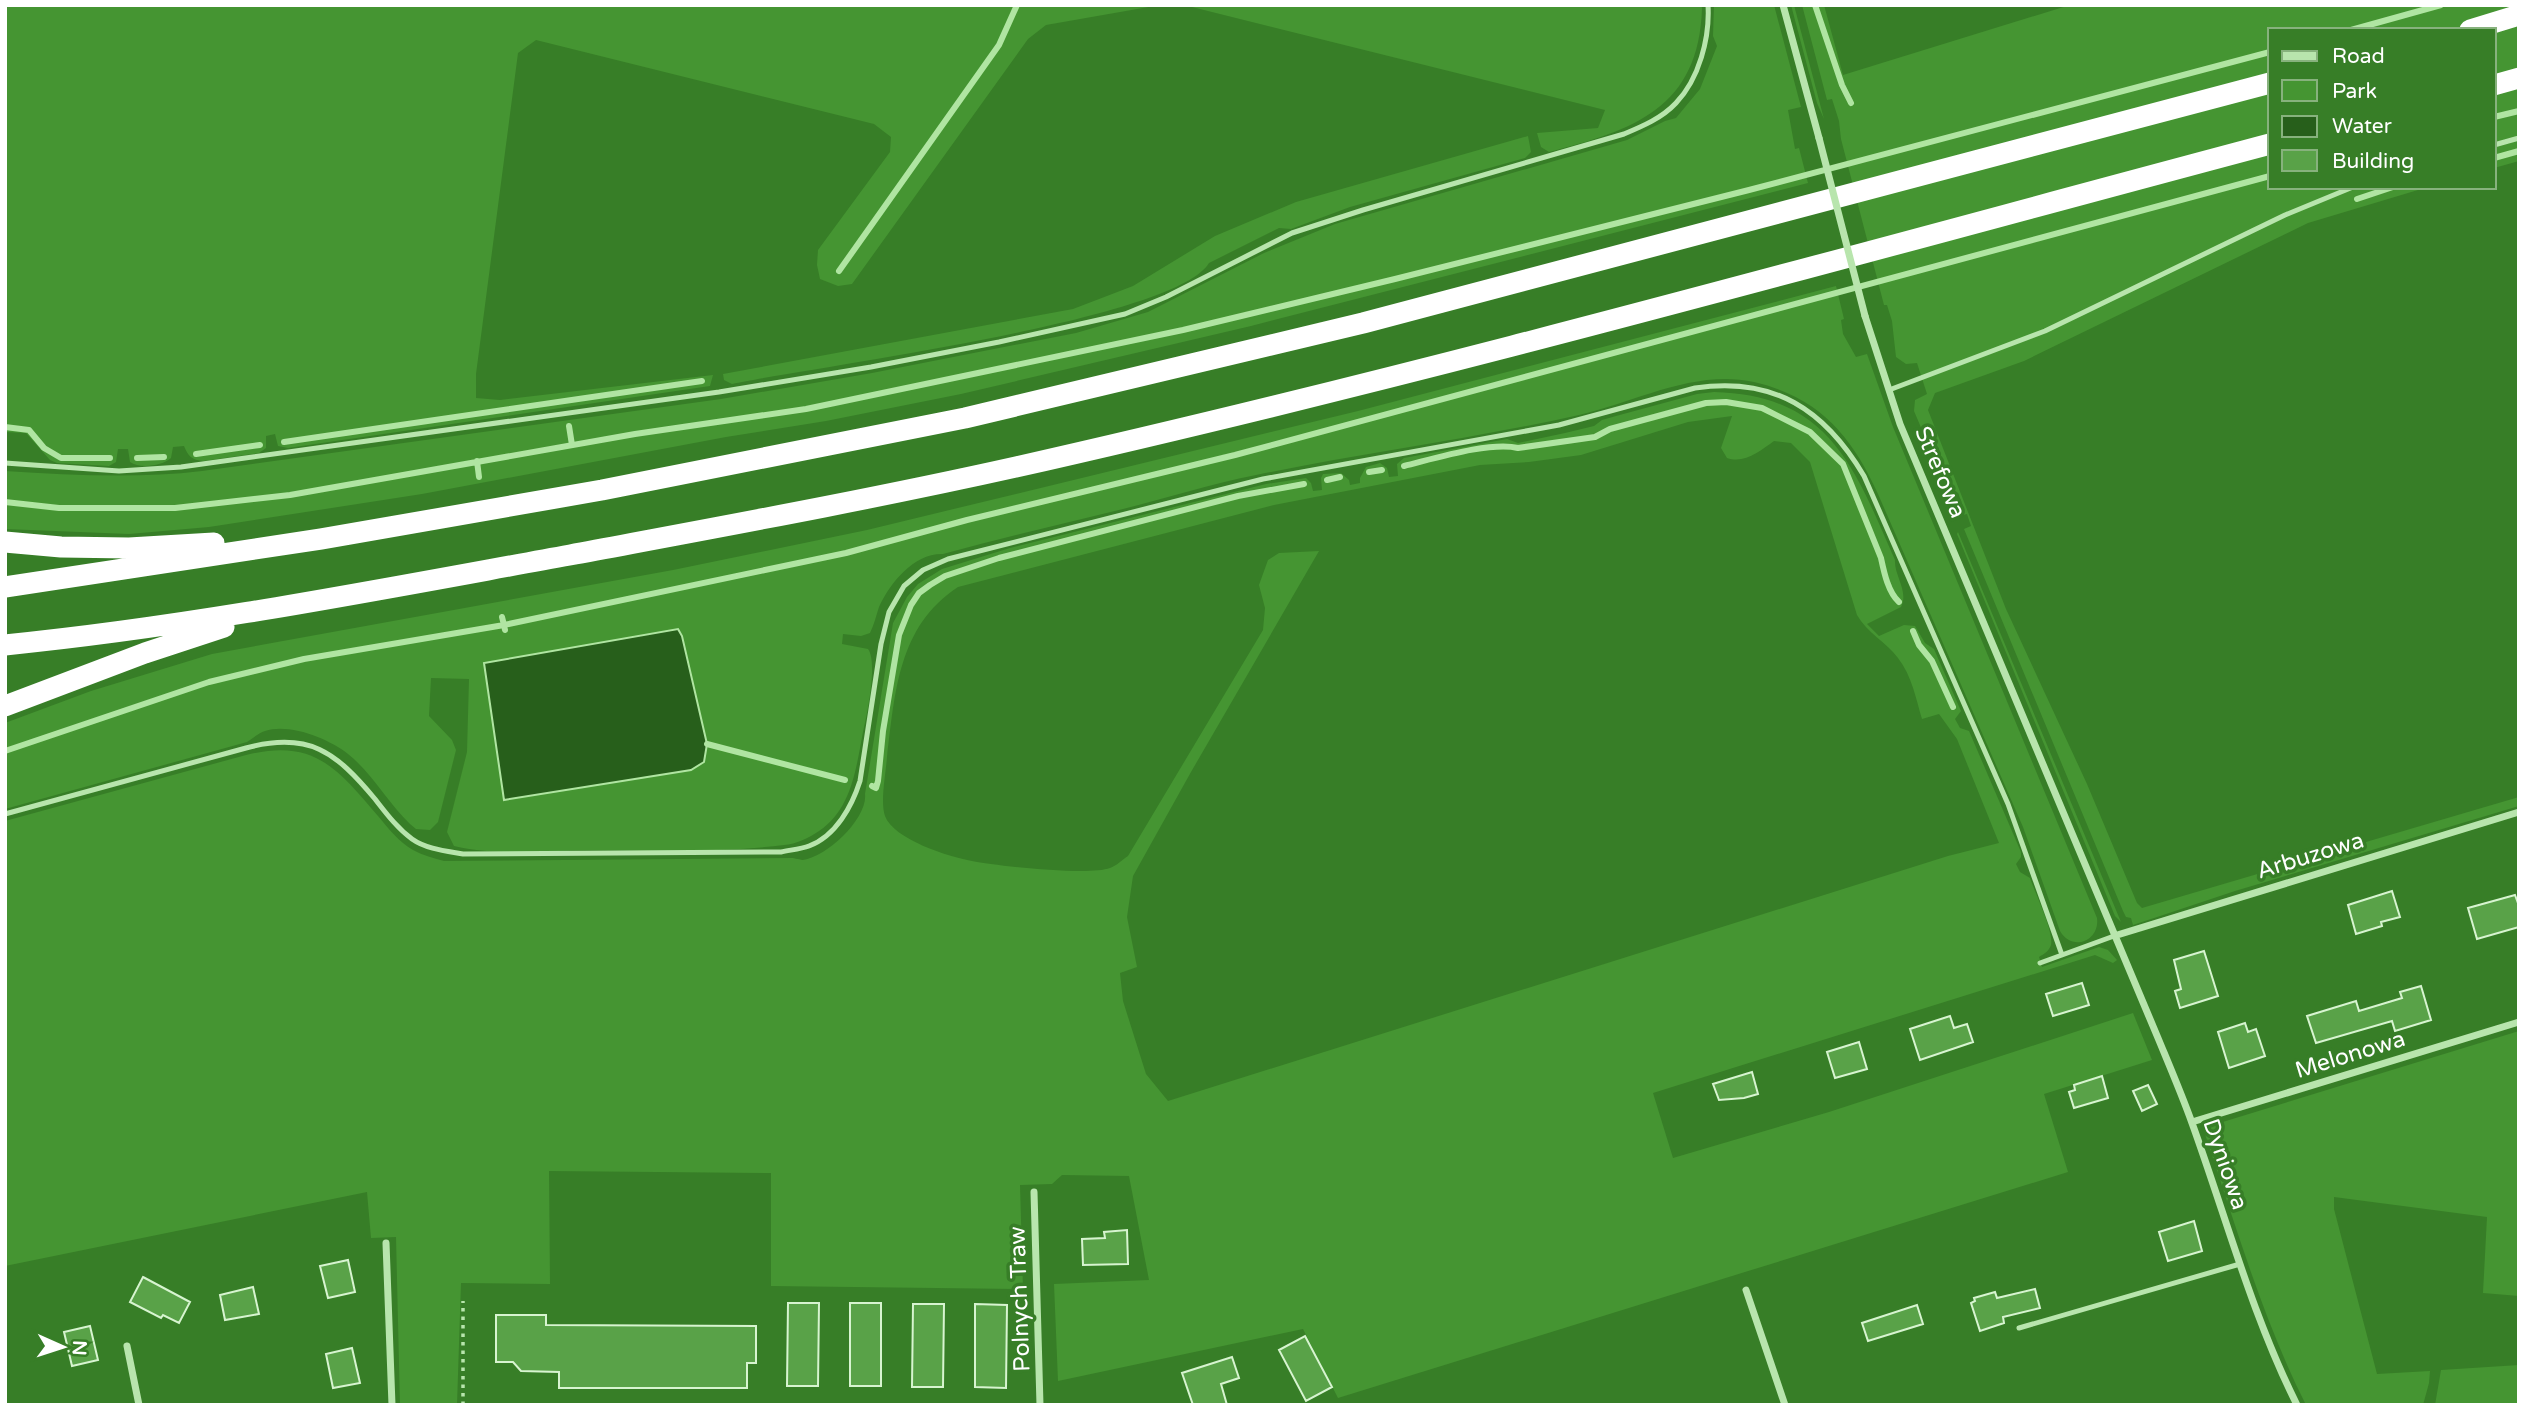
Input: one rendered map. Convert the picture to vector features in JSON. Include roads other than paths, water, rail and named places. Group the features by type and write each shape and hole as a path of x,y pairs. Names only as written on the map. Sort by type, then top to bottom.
{"highway":[{"path":"2477,28 2519,15"},
{"path":"2496,84 2519,78"},
{"path":"5,587 321,539 602,490 965,418 1375,320 2268,84"},
{"path":"5,645 113,634 333,598 839,505 1019,466 1238,415 1514,345 2268,145"},
{"path":"5,542 61,547 130,548 321,539"},
{"path":"5,706 211,631 333,598"}],"street":[{"name":"Strefowa","path":"1783,5 1865,316 1900,424 2114,936"},
{"name":"Arbuzowa","path":"2114,936 2519,812"},
{"name":"Dyniowa","path":"2114,936 2192,1122 2240,1264 2281,1373 2297,1405"},
{"name":"Melonowa","path":"2192,1122 2519,1022"},
{"name":"Polnych Traw","path":"1034,1192 1040,1405"},
{"path":"386,1243 391,1405"},
{"path":"1746,1290 1785,1405"},
{"path":"127,1346 139,1405"}],"lane":[{"path":"5,463 119,471 175,468 270,456 719,392 871,367 1125,314 1166,297 1247,254 1302,230 1647,125 1677,103 1691,81 1707,35 1708,5"},
{"path":"2496,144 2519,138"},
{"path":"1889,390 2045,331 2285,215 2349,189"},
{"path":"5,814 271,741 286,740 307,744 350,769 396,825 411,838 421,844 463,854 781,852 811,845 835,827 854,800 860,781 881,644 889,612 904,586 923,570 948,559 1263,479 1559,425 1695,388 1717,385 1744,386 1783,397 1807,410 1847,447 1864,476 2008,804 2062,954"},
{"path":"2040,963 2114,936"},
{"path":"2020,1328 2240,1264"}],"water":[{"path":"678,629 682,636 707,744 704,762 691,770 504,800 484,663"}],"waterway":[{"path":"839,271 999,45 1017,5"},
{"path":"1815,5 1842,85 1851,103"},
{"path":"2358,28 2441,5"},
{"path":"5,502 59,508 175,508 290,495 635,434 806,409 1183,330 1395,279 1749,190 2268,53"},
{"path":"2496,117 2519,111"},
{"path":"2496,157 2519,151"},
{"path":"505,630 504,625 846,553 967,520 1235,455 2268,177"},
{"path":"2357,199 2387,189"},
{"path":"284,442 702,381"},
{"path":"1404,466 1478,449 1507,446 1518,448 1595,437 1610,429 1706,403 1726,402 1762,408 1810,432 1843,464 1881,558 1889,587 1899,602"},
{"path":"569,426 572,445"},
{"path":"5,427 29,430 44,448 61,458 110,458"},
{"path":"196,454 260,445"},
{"path":"137,458 164,457"},
{"path":"477,461 479,477"},
{"path":"1369,472 1382,470"},
{"path":"1327,480 1340,477"},
{"path":"872,786 876,788 878,781 883,731 899,635 911,605 919,593 930,585 945,576 999,558 1238,496 1304,484"},
{"path":"5,751 209,682 304,659 504,625 502,617"},
{"path":"1913,631 1919,645 1932,661 1953,707"},
{"path":"707,744 845,780"}]}
